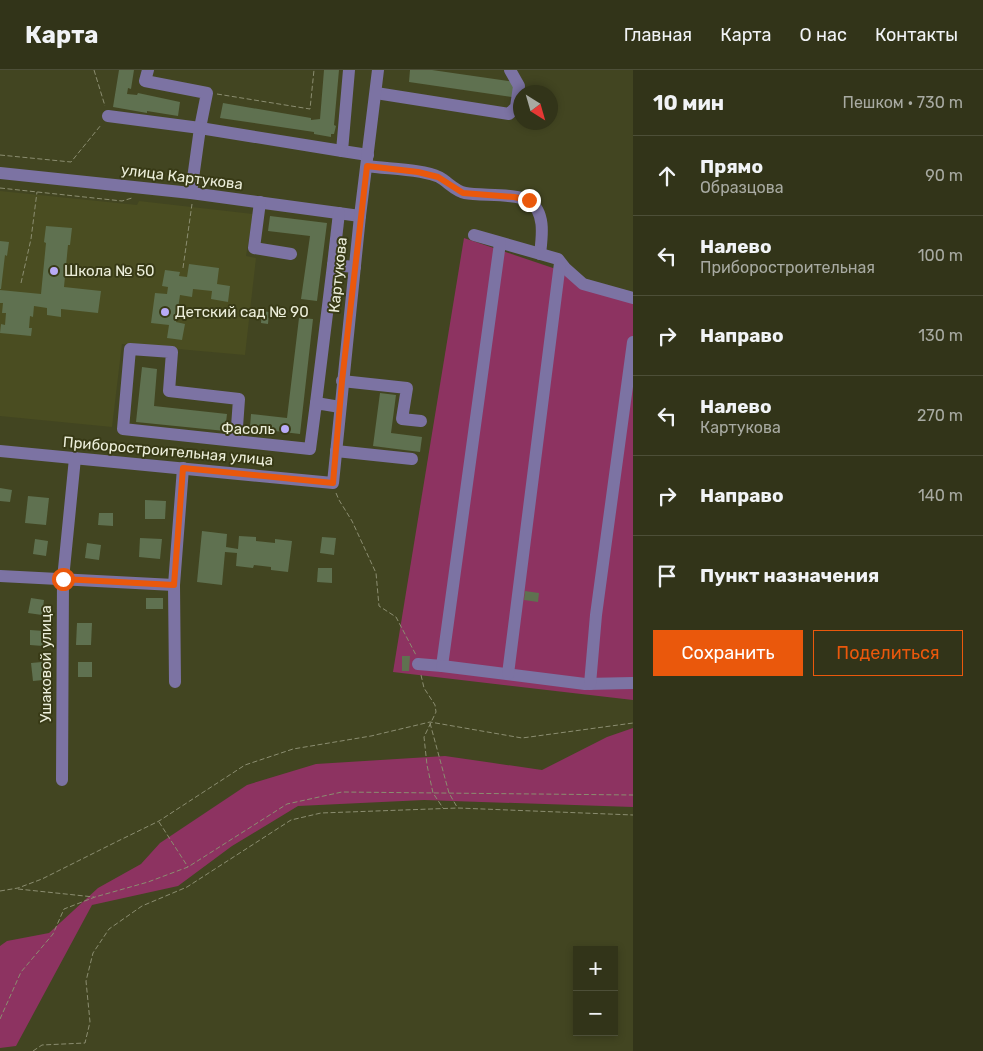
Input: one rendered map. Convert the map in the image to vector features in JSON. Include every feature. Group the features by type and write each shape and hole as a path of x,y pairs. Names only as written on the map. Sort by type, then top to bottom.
{"street":[{"path":"148,70 145,81 207,93 200,128 192,194"},
{"path":"342,151 350,70"},
{"name":"Картукова","path":"333,483 342,381 378,70"},
{"path":"376,93 509,114 516,107 520,86 510,70"},
{"path":"108,116 200,128 342,151 368,161 438,177 463,193 529,200 538,211 542,229 540,254"},
{"name":"улица Картукова","path":"0,173 260,202 360,216"},
{"path":"260,202 254,248 291,254"},
{"path":"236,440 239,399 169,391 172,352 130,349 123,429 310,449 339,213"},
{"path":"474,235 558,259 583,284 633,298"},
{"path":"442,666 500,243"},
{"path":"508,674 560,263"},
{"path":"333,265 355,268"},
{"path":"590,684 596,615 633,342"},
{"path":"342,381 407,388 402,419 421,421"},
{"path":"316,404 340,407"},
{"name":"Приборостроительная улица","path":"0,451 333,483"},
{"path":"336,451 412,459"},
{"name":"Ушаковой улица","path":"62,780 63,579 75,458"},
{"path":"175,682 174,585 183,468"},
{"path":"0,576 174,585"},
{"path":"418,664 590,684 633,683"}],"path":[{"path":"0,155 70,162 108,116 94,70"},
{"path":"207,93 310,109 314,70"},
{"path":"21,284 31,239 37,192"},
{"path":"183,268 192,194"},
{"path":"333,483 339,500 352,521 376,574 378,606 396,617 417,657 424,688 435,705 436,712 424,737 432,793 443,809"},
{"path":"430,722 449,793 458,808"},
{"path":"0,891 18,888 42,879 159,821 245,765 293,748 371,736 430,722 522,738 633,723"},
{"path":"0,1019 21,972 53,934 64,909 94,897 148,882 188,867 287,804 342,792 633,795"},
{"path":"33,1051 42,1045 85,1043 90,1022 86,981 93,954 109,929 142,906 187,887 291,820 321,813 458,808 633,815"},
{"path":"159,821 188,867"},
{"path":"18,888 94,897"}],"shaded area":[{"path":"0,191 137,205 139,201 253,214 246,256 256,258 245,355 122,344 112,427 0,416"},
{"path":"464,238 633,295 633,700 393,672"},
{"path":"633,728 633,807 424,800 298,806 232,846 178,886 92,905 16,1046 0,1048 0,946 7,941 49,933 98,888 141,864 160,843 247,785 316,764 445,756 542,770 607,737"}],"building":[{"path":"119,70 134,70 131,89 128,88 127,94 137,95 138,93 180,102 178,116 113,107"},
{"path":"324,70 339,70 334,125 336,126 331,137 314,134 314,132 220,118 223,103 311,118 311,120 320,119"},
{"path":"410,70 432,70 515,82 512,97 409,82"},
{"path":"270,216 327,223 317,301 301,299 310,236 268,231"},
{"name":"Школа № 50","path":"46,226 72,228 70,245 68,245 64,287 101,291 98,313 61,309 61,317 47,315 47,308 34,306 33,317 30,316 29,328 32,328 31,336 0,333 1,324 5,325 6,313 2,313 3,303 0,303 0,290 41,294"},
{"path":"0,241 9,242 7,256 5,255 1,289 0,289"},
{"name":"Детский сад № 90","path":"189,264 219,268 217,284 230,286 228,302 211,299 212,291 193,289 192,297 180,295 176,322 185,324 182,340 167,338 169,325 151,323 155,293 167,294 168,287 162,286 165,270 180,272 179,276 187,277"},
{"path":"262,311 269,312 268,324 261,323"},
{"path":"299,318 313,319 300,434 250,428 251,414 287,418"},
{"path":"142,367 157,369 154,406 227,414 225,431 136,422"},
{"path":"380,393 396,395 391,433 422,437 420,452 373,446"},
{"path":"0,488 12,490 10,502 0,501"},
{"path":"28,496 49,498 46,525 25,523"},
{"path":"145,500 166,501 165,519 145,519"},
{"path":"99,513 113,513 113,526 98,525"},
{"path":"202,531 227,534 226,547 238,549 239,536 256,537 256,541 275,543 275,539 292,541 288,572 254,565 253,568 236,566 237,553 225,552 222,585 197,582"},
{"path":"322,537 336,538 334,555 320,553"},
{"path":"140,538 162,539 160,559 139,557"},
{"path":"35,539 48,541 46,556 33,554"},
{"path":"87,543 101,545 99,560 85,558"},
{"path":"318,568 332,568 332,583 317,582"},
{"path":"525,591 539,593 538,602 524,600"},
{"path":"31,598 44,600 42,615 28,613"},
{"path":"146,598 163,598 163,609 146,609"},
{"path":"77,623 92,623 91,645 76,645"},
{"path":"30,630 44,631 43,646 30,645"},
{"path":"402,656 410,656 409,671 402,671"},
{"path":"42,662 43,680 33,681 31,663"},
{"path":"78,662 92,662 92,677 78,677"}],"place":[{"name":"Школа № 50","path":"54,271"},
{"name":"Детский сад № 90","path":"165,312"},
{"name":"Фасоль","path":"285,429"}],"route":[{"path":"63,579 174,585 183,468 333,483 342,381 367,166 418,172 438,177 463,193 529,200"}]}
